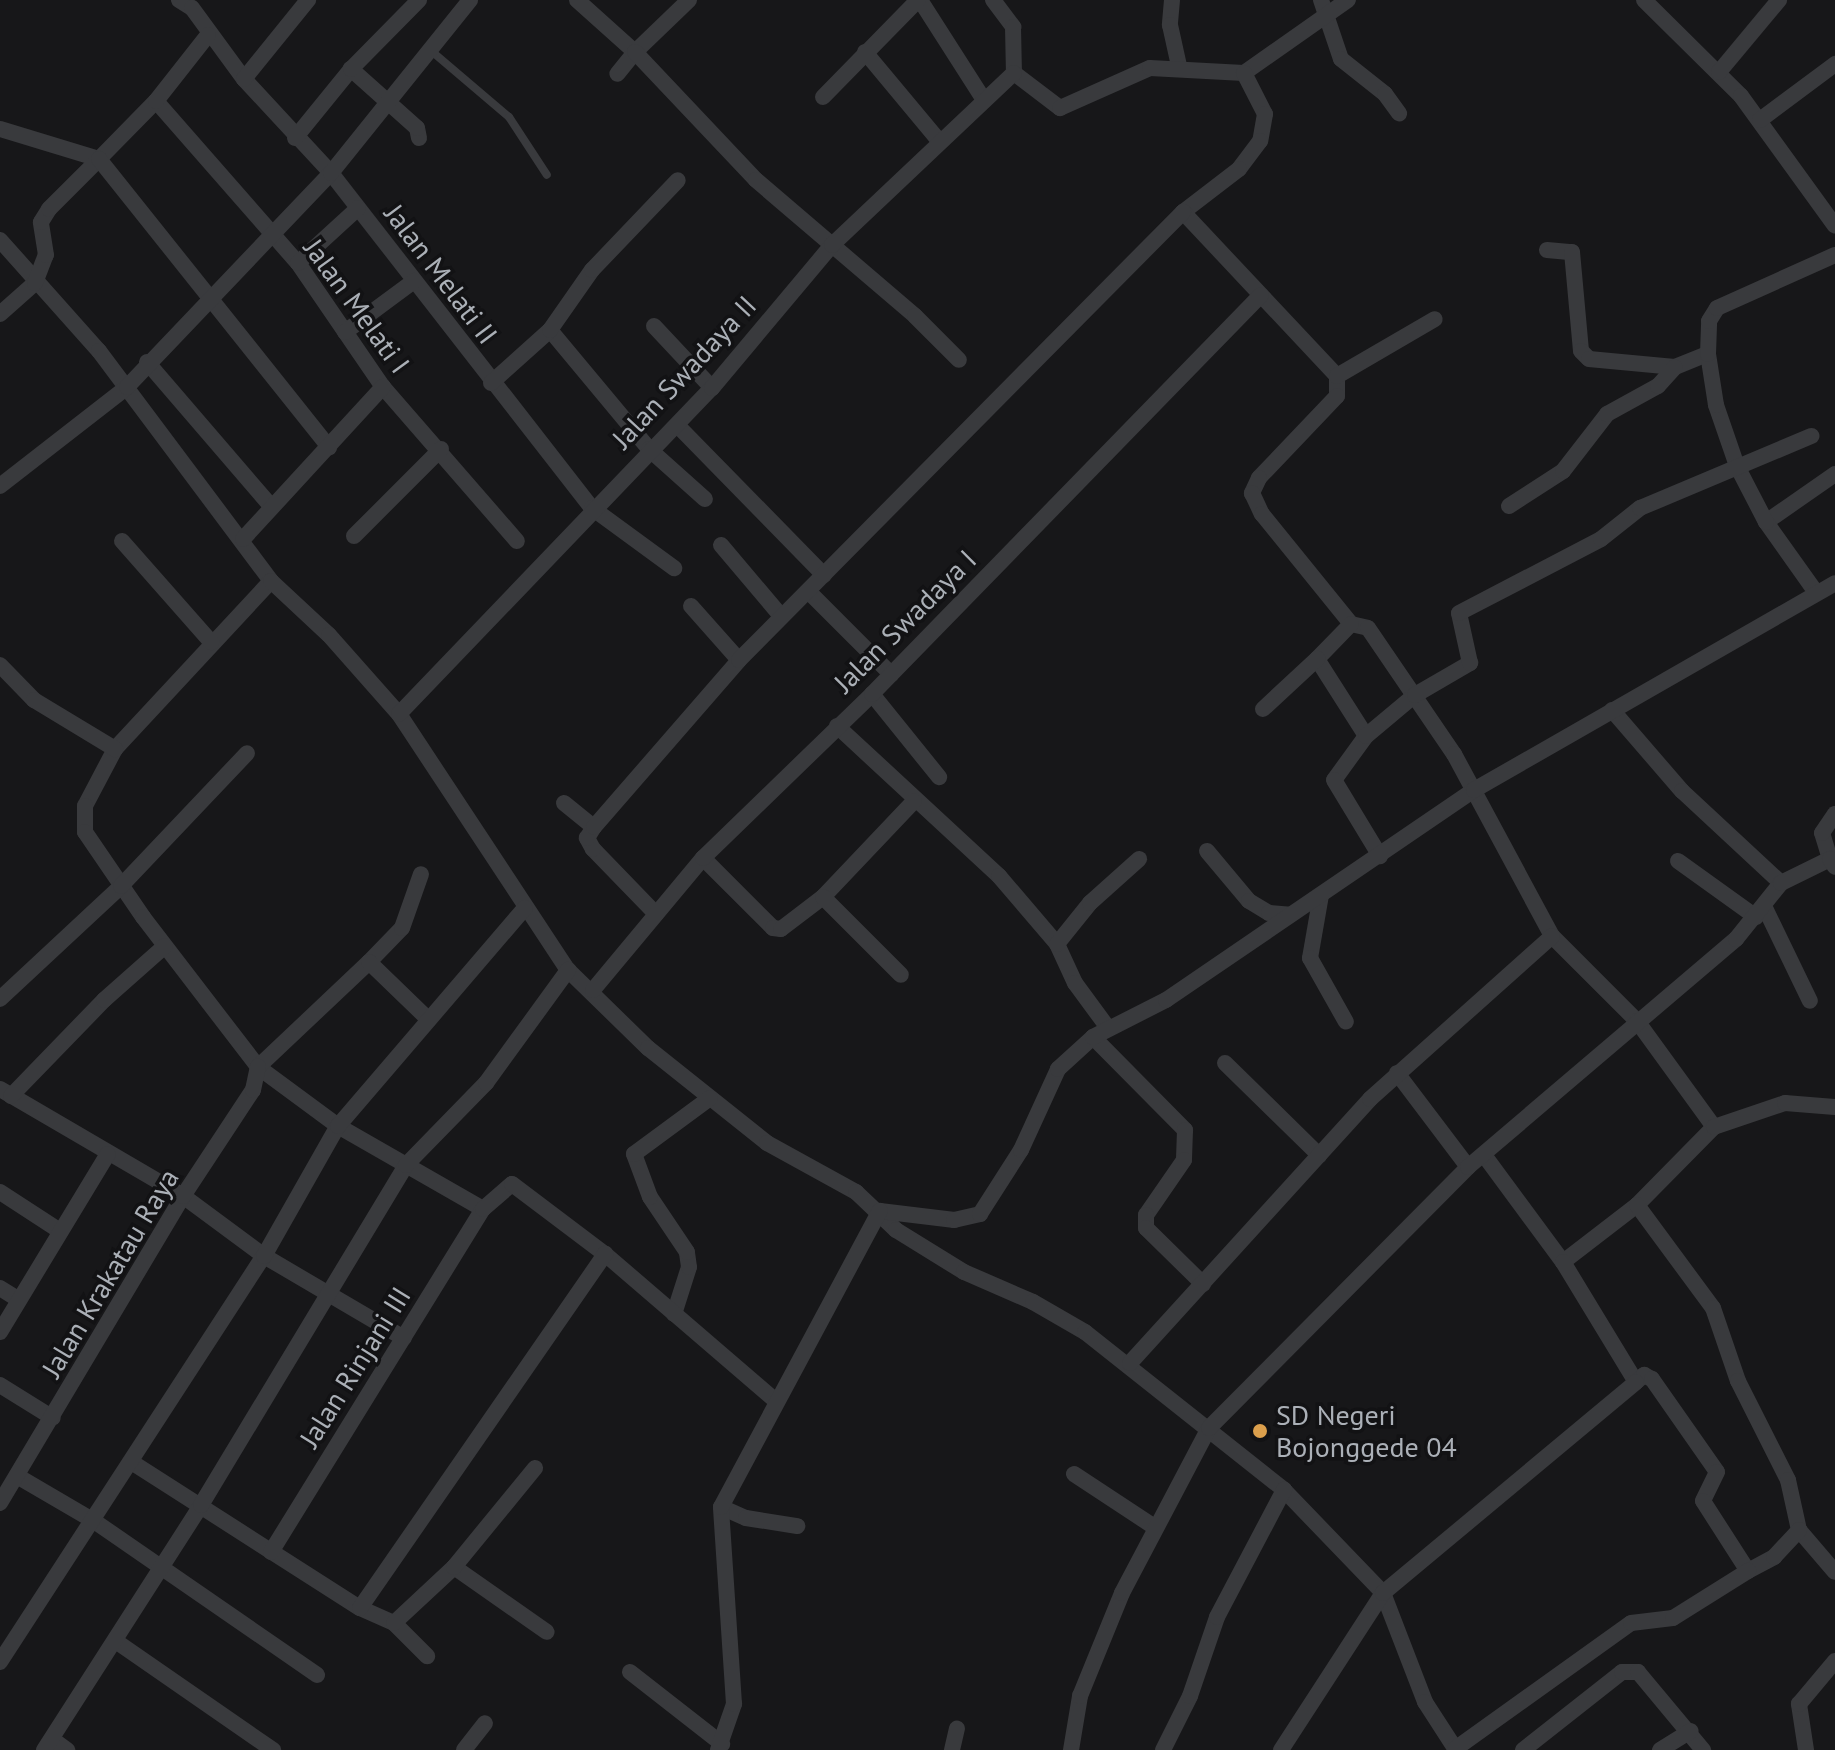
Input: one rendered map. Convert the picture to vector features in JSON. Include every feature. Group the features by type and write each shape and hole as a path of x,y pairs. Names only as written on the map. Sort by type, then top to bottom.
{"street":[{"path":"244,79 308,0"},
{"path":"295,138 351,69 419,0"},
{"path":"2,479 127,387 147,362 331,173 470,0"},
{"path":"577,0 635,52 756,180 959,360"},
{"path":"617,74 635,52 689,0"},
{"path":"823,97 919,0 984,100"},
{"path":"993,0 1013,27 1018,47 1014,73 1060,108 1150,68 1179,66 1244,73 1324,7 1348,0"},
{"path":"1172,0 1170,25 1179,66"},
{"path":"1644,0 1719,72 1760,120 1835,226"},
{"path":"1719,72 1779,0"},
{"name":"Jalan Melati II","path":"190,3 208,35 295,138 331,173 491,383 592,508 674,568"},
{"path":"1324,7 1341,59 1385,94 1399,113"},
{"path":"0,314 35,283 48,245 41,222 156,101 208,35"},
{"path":"865,52 940,142"},
{"path":"1760,120 1835,64"},
{"path":"351,69 417,128 419,138"},
{"name":"Jalan Swadaya II","path":"399,714 535,574 592,508 712,388 832,245 1014,73"},
{"path":"656,914 593,849 587,838 594,827 781,616 810,593 824,575 1183,212 1239,169 1260,141 1265,114 1244,73"},
{"name":"Jalan Melati I","path":"156,101 271,236 298,263 383,387 441,449 517,541"},
{"path":"0,129 99,159 329,447"},
{"path":"491,383 550,330 592,270 678,180"},
{"path":"298,263 358,208"},
{"path":"1183,212 1337,376 1337,396 1259,478 1252,493 1262,514 1351,624 1368,628 1415,695 1474,790 1500,847 1552,936 1637,1021 1714,1127"},
{"path":"0,240 127,387 243,539 271,581 329,635 399,714 568,970 593,990 648,1048 767,1143 880,1211 896,1230 964,1272 1033,1302 1130,1363 1284,1490 1383,1593 1425,1702 1456,1750 1631,1623 1673,1618 1774,1557 1799,1530"},
{"path":"1547,250 1572,252 1581,351 1589,359 1675,367"},
{"path":"1815,591 1766,522 1737,466 1716,405 1708,354 1709,321 1717,308 1835,255"},
{"path":"345,332 414,281"},
{"name":"Jalan Swadaya I","path":"593,990 703,858 872,694 1261,295"},
{"path":"1337,376 1435,319"},
{"path":"654,326 712,388"},
{"path":"550,330 649,449 705,499"},
{"path":"1509,506 1563,471 1607,414 1658,386 1675,367 1708,354"},
{"path":"147,362 270,505"},
{"path":"243,539 270,505 329,447 383,387"},
{"path":"677,425 824,575"},
{"path":"1380,856 1334,780 1366,736 1415,695 1470,663 1459,613 1601,539 1640,508 1811,436"},
{"path":"354,536 441,449"},
{"path":"1766,522 1835,474"},
{"path":"122,541 211,642"},
{"path":"721,545 781,616"},
{"path":"271,581 211,642 115,749 82,819 121,886 258,1067 338,1126 483,1209 512,1184 605,1254 776,1401"},
{"path":"880,1211 954,1220 980,1214 1021,1150 1058,1069 1093,1037 1166,1000 1474,790 1815,591 1835,583"},
{"path":"810,593 891,674"},
{"path":"691,606 739,660"},
{"path":"1263,709 1351,624"},
{"path":"1317,659 1366,736"},
{"path":"0,665 34,700 115,749"},
{"path":"872,694 939,777"},
{"path":"1612,710 1682,791 1781,883"},
{"path":"837,726 914,801 999,876 1057,944 1075,983 1108,1028"},
{"path":"0,999 121,886 247,753"},
{"path":"703,858 773,928 781,929 823,897 914,801"},
{"path":"564,803 594,827"},
{"path":"1071,1750 1080,1696 1153,1526 1209,1428 1468,1167 1601,1059 1637,1021 1761,912 1781,883 1832,863 1822,833 1835,814"},
{"path":"1207,851 1249,901 1269,913 1290,915"},
{"path":"1057,944 1090,903 1139,859"},
{"path":"1678,861 1761,912 1810,1001"},
{"path":"258,1067 402,928 421,874"},
{"path":"1321,895 1310,958 1346,1022"},
{"path":"823,897 901,975"},
{"path":"0,1662 133,1463 264,1256 338,1126 525,908"},
{"path":"1130,1363 1397,1073 1552,936"},
{"path":"165,946 5,1093 183,1196 264,1256 329,1290 404,1338"},
{"path":"369,962 429,1020"},
{"path":"67,1750 48,1745 117,1642 158,1566 201,1505 406,1165 486,1083 568,970"},
{"path":"1093,1037 1185,1130 1184,1160 1146,1215 1146,1228 1203,1284"},
{"path":"1225,1063 1319,1155"},
{"name":"Jalan Krakatau Raya","path":"0,1503 183,1196 253,1090 258,1067"},
{"path":"1397,1073 1468,1167"},
{"path":"674,1314 689,1267 687,1252 650,1197 634,1154 710,1098"},
{"path":"1563,1262 1637,1205 1714,1127 1775,1105 1835,1107"},
{"path":"0,1332 108,1154"},
{"path":"1484,1155 1563,1262 1636,1382"},
{"path":"0,1192 60,1231"},
{"path":"1637,1205 1713,1308 1738,1381 1788,1480 1799,1530 1834,1568"},
{"name":"Jalan Rinjani III","path":"271,1552 483,1209"},
{"path":"630,1672 720,1747 734,1704 721,1507 880,1211"},
{"path":"360,1608 605,1254"},
{"path":"0,1288 19,1300"},
{"path":"1281,1750 1383,1593 1644,1375 1652,1379 1717,1472 1703,1501 1748,1571"},
{"path":"0,1385 53,1418"},
{"path":"133,1463 360,1608 394,1623 427,1656"},
{"path":"394,1623 454,1567 535,1468"},
{"path":"1074,1474 1153,1526"},
{"path":"17,1476 94,1521 317,1675"},
{"path":"1163,1750 1190,1696 1217,1617 1284,1490"},
{"path":"721,1507 746,1518 797,1526"},
{"path":"454,1567 547,1632"},
{"path":"117,1642 273,1750"},
{"path":"1806,1750 1799,1704 1835,1661"},
{"path":"1523,1750 1622,1672 1638,1672 1649,1681 1703,1750"},
{"path":"464,1750 485,1723"},
{"path":"952,1750 957,1729"},
{"path":"1660,1750 1690,1731"}],"lane":[{"path":"429,49 509,117 547,175"}],"place":[{"name":"SD Negeri Bojonggede 04","path":"1260,1431"}]}
